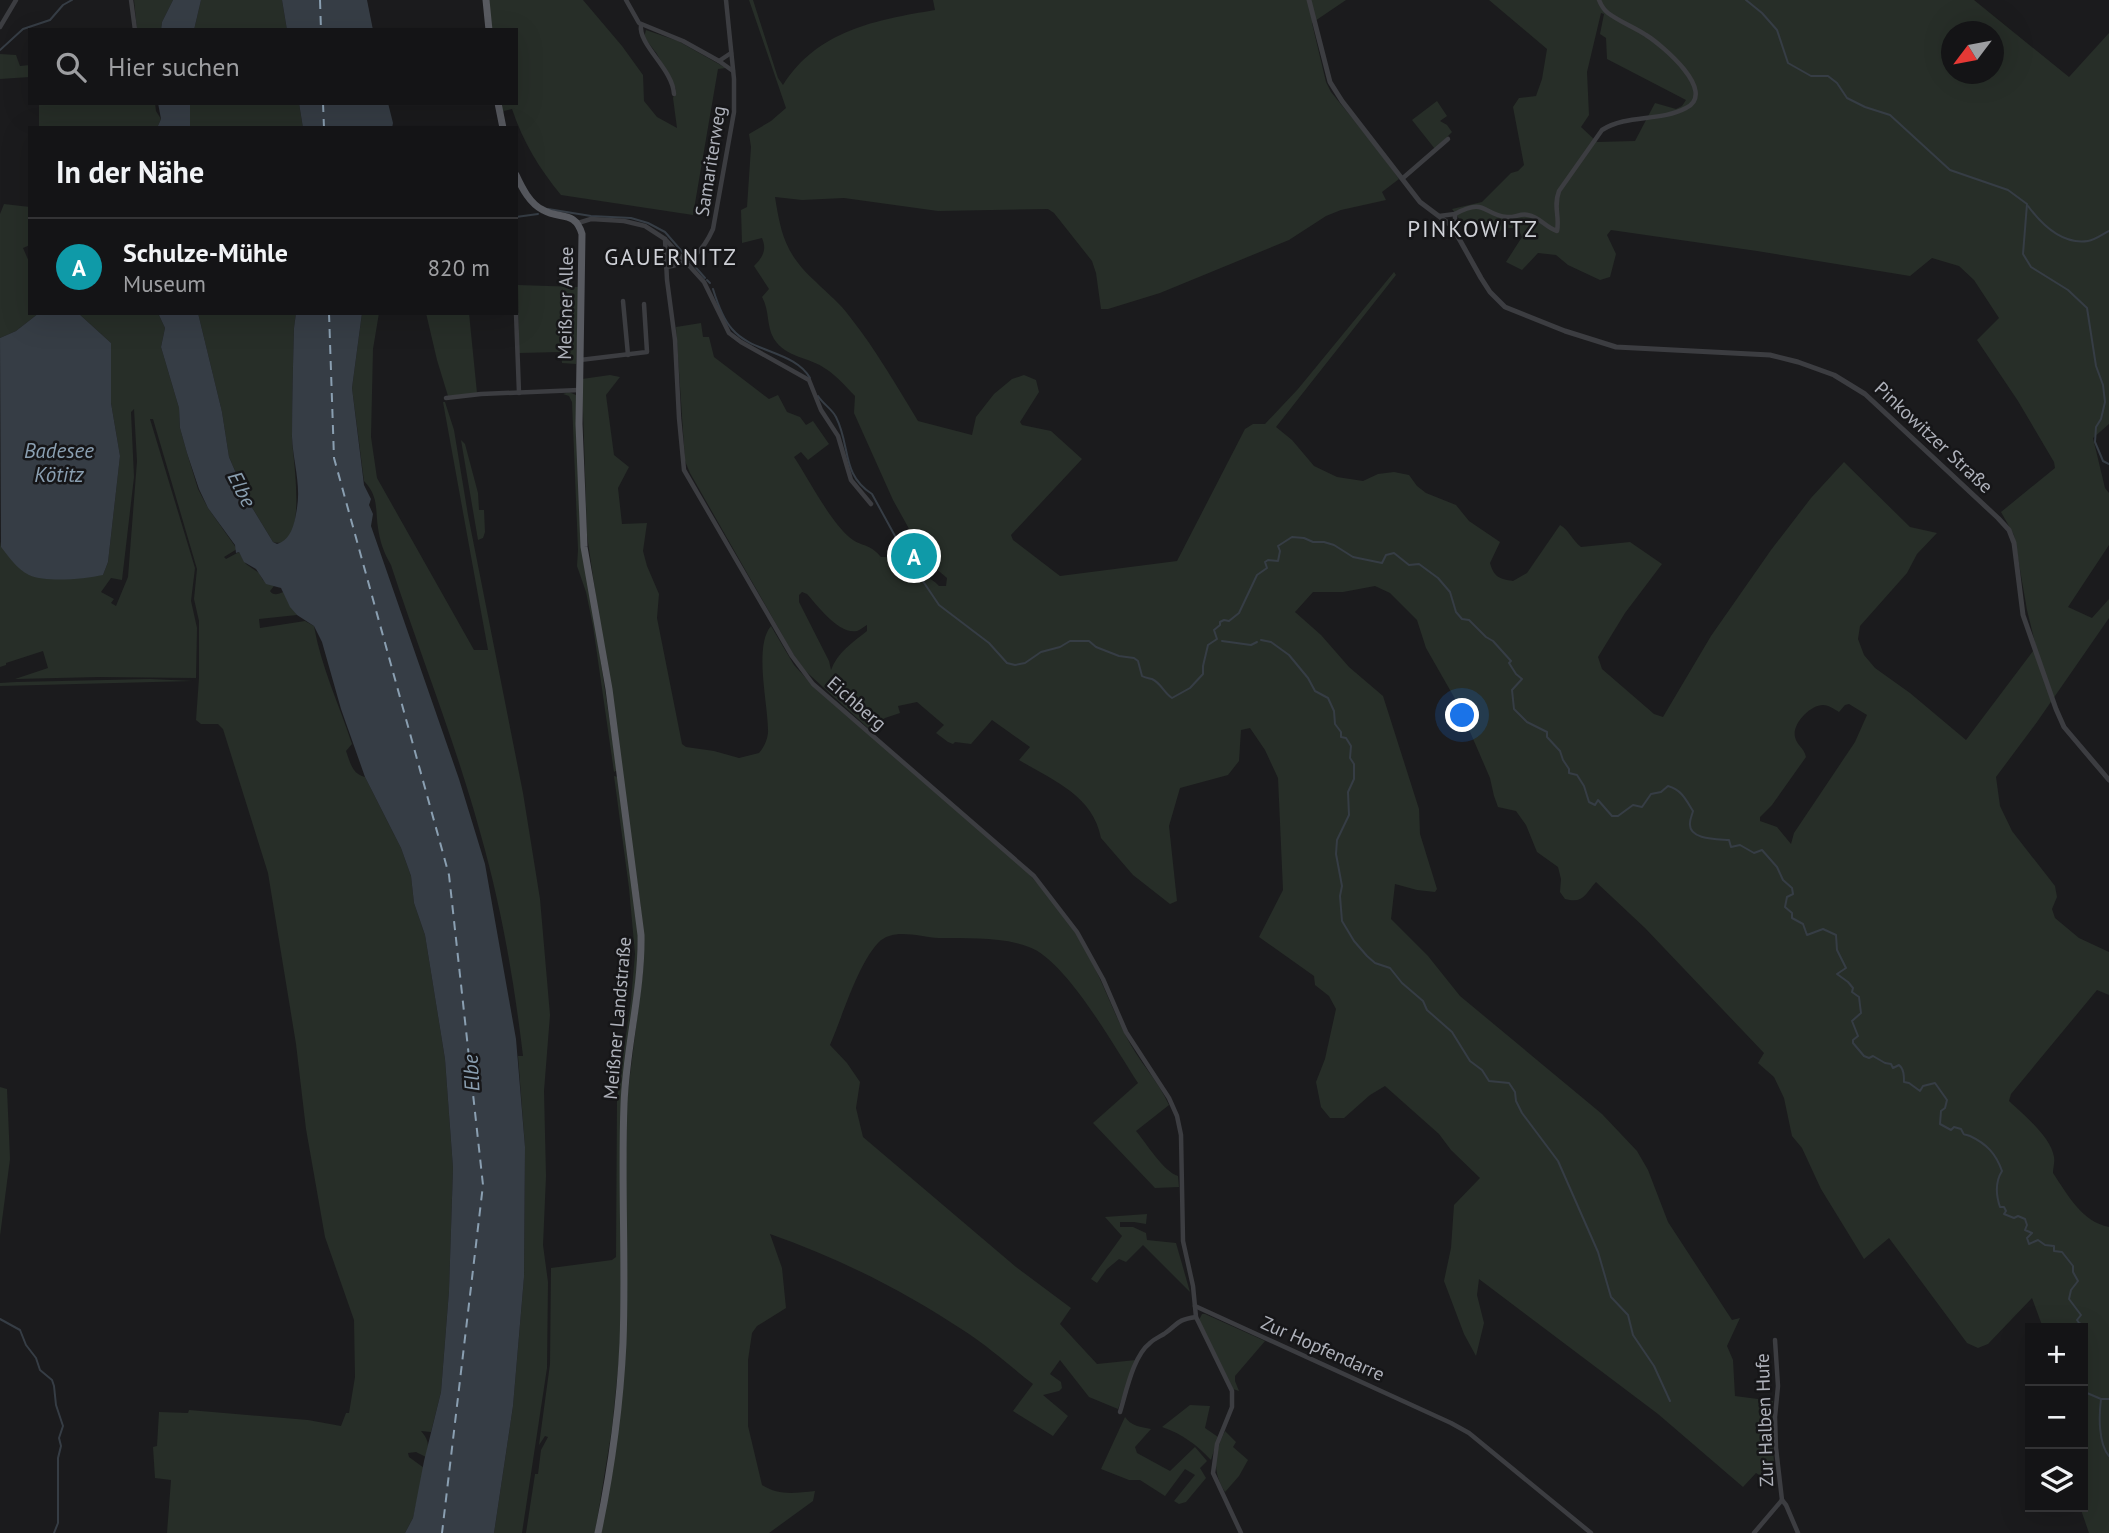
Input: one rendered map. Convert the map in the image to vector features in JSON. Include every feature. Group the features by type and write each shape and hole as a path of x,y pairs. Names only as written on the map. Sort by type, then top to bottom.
{"main road":[{"path":"486,0 489,28"},
{"path":"498,105 503,126"},
{"name":"Meißner Allee","path":"519,186 538,208 578,223 583,239 579,424"},
{"name":"Meißner Landstraße","path":"579,424 584,547 609,689 641,935 641,968 628,1055 624,1105 622,1361 609,1471 598,1533"}],"street":[{"path":"0,27 16,0"},
{"path":"131,0 135,28"},
{"path":"626,0 641,25 683,41 734,72"},
{"name":"Samariterweg","path":"687,261 701,251 713,229 734,112 734,72 726,0"},
{"path":"1309,0 1330,82 1342,101 1420,202 1438,216 1449,219 1455,230"},
{"path":"1449,219 1466,208 1476,206 1502,217 1525,214 1538,218 1557,231 1555,202 1559,191 1602,130 1622,122 1680,111 1693,103 1697,94 1695,86 1676,60 1647,36 1609,14 1599,0"},
{"path":"641,25 642,37 669,76 674,94"},
{"path":"719,61 732,52"},
{"path":"1403,178 1448,138"},
{"path":"1455,214 1455,230"},
{"path":"578,223 591,219 624,221 645,226 665,239 708,288 729,333 809,380 821,410 838,436 851,480 871,504"},
{"name":"Pinkowitzer Straße","path":"1455,230 1490,292 1513,311 1594,342 1629,348 1770,355 1834,375 1865,394 2009,530 2014,543 2023,615 2056,709 2064,727 2109,780"},
{"name":"Eichberg","path":"665,239 684,470 800,670 1013,856 1040,882 1077,932 1126,1032 1169,1098 1177,1116 1181,1135 1183,1241 1195,1306"},
{"path":"666,268 687,261"},
{"path":"623,301 628,355"},
{"path":"580,360 647,352 644,304"},
{"path":"516,315 519,393"},
{"path":"446,398 579,390"},
{"path":"1195,1306 1196,1317 1232,1391 1231,1414 1221,1435 1213,1463 1215,1479 1241,1533"},
{"name":"Zur Hopfendarre","path":"1195,1306 1469,1433 1591,1533"},
{"path":"1120,1412 1131,1375 1148,1344 1166,1333 1182,1318 1196,1317"},
{"name":"Zur Halben Hufe","path":"1775,1340 1779,1386 1775,1418 1776,1448 1782,1500 1798,1533"},
{"name":"Zur Halben Hufe","path":"1754,1533 1782,1500"}],"shaded area":[{"path":"134,0 173,0 161,28 137,28"},
{"path":"201,0 282,0 287,28 194,28"},
{"path":"488,0 583,0 643,75 644,101 657,117 677,128 673,98 676,89 657,54 644,37 646,30 678,41 726,68 718,69 693,215 561,195 532,154 512,109 503,113 501,105 518,105 518,28 492,28"},
{"path":"749,0 753,0 778,78 783,85 813,51 831,40 870,24 935,10 933,0 1346,0 1312,23 1326,82 1331,92 1399,179 1382,192 1386,200 1341,210 1326,216 1289,240 1160,293 1108,309 1101,309 1092,261 1048,209 938,211 844,198 802,200 775,197 786,244 798,263 842,307 859,329 918,421 972,435 976,417 994,394 1012,379 1024,375 1036,380 1039,392 1020,422 1022,425 1051,431 1082,459 1011,535 1013,540 1060,576 1177,561 1245,429 1253,424 1265,424 1298,389 1394,272 1396,275 1276,427 1292,440 1314,466 1337,477 1363,481 1378,474 1394,472 1409,475 1426,493 1456,505 1469,521 1500,542 1490,563 1495,574 1504,579 1513,581 1527,573 1560,525 1581,547 1630,542 1662,564 1625,613 1598,657 1602,669 1654,714 1663,717 1711,636 1771,550 1811,498 1844,462 1910,527 1937,533 1917,554 1907,573 1860,626 1858,639 1864,655 1875,668 1910,693 1966,740 2036,647 2014,535 2001,512 2055,468 2018,401 1977,340 1999,318 1974,280 1959,266 1932,258 1910,276 1611,230 1607,235 1616,254 1610,277 1600,280 1568,265 1556,255 1538,253 1522,270 1506,262 1522,237 1518,228 1503,228 1492,239 1489,227 1460,220 1452,209 1482,202 1511,173 1524,165 1513,107 1519,98 1536,96 1547,49 1489,0 1974,0 2000,21 1941,21 1941,84 2004,84 2004,24 2069,77 2109,33 2109,424 2093,438 2105,488 2109,493 2109,545 2068,607 2092,618 2109,599 2109,618 1996,777 2000,806 2012,831 2055,886 2057,897 2052,909 2055,918 2079,938 2109,952 2109,995 2097,990 2011,1094 2009,1101 2036,1126 2048,1142 2054,1157 2053,1173 2070,1198 2091,1219 2109,1227 2109,1533 2089,1533 2082,1512 2088,1512 2088,1323 2041,1323 2032,1298 1988,1344 1978,1348 1967,1343 1889,1238 1864,1259 1821,1189 1802,1148 1792,1136 1784,1098 1774,1077 1758,1063 1764,1053 1645,928 1596,882 1580,899 1565,899 1560,892 1558,867 1537,852 1526,825 1516,811 1498,807 1490,778 1458,704 1426,648 1417,620 1390,593 1375,586 1343,592 1313,592 1295,612 1321,635 1349,667 1383,696 1419,809 1420,834 1437,889 1435,892 1417,890 1395,884 1391,919 1428,956 1460,996 1602,1114 1637,1151 1648,1170 1668,1222 1732,1320 1740,1318 1727,1346 1733,1360 1735,1396 1773,1401 1775,1474 1769,1481 1756,1473 1743,1487 1658,1414 1479,1279 1477,1295 1484,1323 1476,1356 1464,1334 1444,1281 1451,1248 1454,1205 1480,1178 1451,1150 1439,1134 1385,1086 1370,1095 1344,1118 1330,1118 1321,1107 1316,1082 1325,1059 1336,1009 1329,996 1315,985 1314,976 1259,937 1283,890 1278,778 1265,750 1250,728 1241,730 1239,761 1228,775 1180,788 1169,826 1177,901 1170,904 1133,875 1101,838 1097,823 1080,800 1057,782 1019,760 1030,747 992,720 971,744 953,744 936,733 944,725 917,702 898,706 900,713 885,718 869,729 800,666 685,461 676,327 701,323 703,337 709,337 714,357 769,399 778,395 787,412 800,417 806,425 813,421 829,444 808,460 801,452 794,457 829,514 845,534 874,550 881,557 897,559 939,586 946,586 947,578 927,561 893,500 854,413 855,396 838,378 820,365 785,350 772,334 762,297 769,289 754,266 763,253 762,238 742,243 741,210 747,207 751,147 749,134 786,108","holes":["1601,13 1604,14 1600,34 1606,38 1607,59 1686,100 1676,109 1655,103 1635,141 1597,142 1581,127 1589,115 1587,72","802,592 843,628 857,631 867,625 867,631 841,653 831,670 799,602","1849,704 1867,715 1855,742 1794,833 1791,844 1777,827 1760,821 1760,817 1772,805 1806,757 1797,743 1796,727 1813,708 1823,705 1839,712"]},
{"path":"0,54 16,55 20,66 28,65 28,77 0,79"},
{"path":"1437,101 1447,116 1440,121 1452,132 1435,149 1412,120"},
{"path":"39,105 155,105 161,119 158,126 39,126"},
{"path":"190,105 299,105 303,126 190,126"},
{"path":"4,204 28,207 28,246 23,248 28,259 28,315 36,315 16,331 0,338 0,214"},
{"path":"518,285 579,287 576,364 562,363 561,352 519,353"},
{"path":"80,315 159,315 165,328 161,347 198,489 237,549 224,557 226,559 239,552 246,564 274,586 271,593 283,592 297,615 259,619 260,628 305,621 314,626 326,671 352,744 346,751 350,763 357,773 365,777 401,848 411,876 414,903 425,935 445,1059 453,1168 449,1291 441,1392 431,1432 421,1431 428,1443 426,1457 416,1452 408,1453 409,1457 424,1468 413,1518 405,1533 167,1533 171,1480 155,1478 153,1447 157,1446 159,1412 188,1413 189,1410 308,1420 341,1426 346,1413 349,1413 355,1377 354,1320 325,1237 268,873 223,729 218,724 201,724 196,720 199,621 194,599 197,569 153,419 150,419 195,568 191,601 197,628 196,678 15,679 48,668 43,651 0,667 0,541 1,547 103,575 108,562 120,456 111,403 111,343","holes":["134,409 137,461 128,577 116,606 111,603 114,599 101,592 111,578 122,580 134,477 131,412"]},
{"path":"198,315 296,315 292,437 296,500 292,533 284,541 273,542 248,501 229,457 222,412"},
{"path":"362,315 379,315 373,349 371,437 377,478 474,650 488,650 445,402 454,430 468,515 523,793 540,899 550,1015 544,1091 546,1176 543,1245 548,1282 547,1368 522,1533 494,1533 513,1406 524,1277 525,1147 518,1056 523,1056 511,971 488,859 470,798 391,565 381,543 374,498 364,481 352,388"},
{"path":"426,315 469,315 477,393 448,396"},
{"path":"610,375 620,377 606,395 614,455 629,467 618,488 622,524 647,523 643,551 659,594 657,618 682,744 739,758 761,751 768,733 763,648 771,626 794,665 816,689 1019,863 1055,904 1082,943 1131,1045 1169,1105 1136,1131 1161,1163 1178,1176 1179,1187 1155,1188 1093,1123 1138,1083 1089,1007 1043,955 1018,943 984,939 899,934 884,938 878,943 863,964 830,1045 860,1082 856,1108 863,1137 1016,1267 1071,1308 1060,1324 1097,1364 1136,1360 1118,1409 1089,1397 1060,1360 1050,1374 1061,1382 1062,1388 1043,1395 1068,1416 1053,1436 1013,1411 1033,1384 975,1338 871,1277 770,1234 782,1268 786,1308 757,1326 752,1333 748,1360 748,1426 762,1485 781,1492 815,1491 813,1501 769,1533 601,1533 622,1381 627,1099 644,943 587,535 582,379"},
{"path":"569,392 576,395 577,400 580,523 617,770 614,772 593,626 577,566 572,402 569,396 563,394"},
{"path":"461,440 465,444 478,493 479,510 484,510 485,532 483,538 478,540"},
{"path":"150,679 193,681 0,686 0,683 16,682"},
{"path":"614,776 618,777 638,934 637,977 626,1054 620,1349 612,1428 595,1533 526,1533 535,1474 538,1474 541,1450 548,1437 545,1436 539,1445 550,1364 551,1268 612,1260 616,1257 617,1099 635,954"},
{"path":"0,1087 7,1089 10,1159 0,1236"},
{"path":"1147,1214 1146,1224 1120,1222 1120,1227 1133,1227 1146,1233 1147,1240 1176,1243 1190,1292 1143,1245 1126,1262 1119,1259 1097,1283 1091,1279 1122,1236 1105,1217"},
{"path":"1202,1314 1265,1341 1235,1376 1239,1391 1233,1389 1199,1320"},
{"path":"1190,1405 1210,1406 1205,1428 1218,1437 1211,1460 1188,1440 1162,1427"},
{"path":"1125,1417 1133,1424 1151,1429 1135,1447 1137,1453 1170,1471 1195,1447 1207,1461 1200,1468 1206,1478 1186,1502 1179,1504 1174,1501 1195,1475 1185,1469 1165,1496 1140,1480 1129,1480 1101,1469"},
{"path":"1225,1431 1236,1442 1233,1447 1248,1460 1225,1492 1218,1477 1216,1462"}],"water":[{"path":"173,0 201,0 194,28 161,28"},
{"path":"282,0 367,0 373,28 287,28"},
{"path":"158,105 190,105 190,126 158,126 161,119"},
{"path":"299,105 388,105 393,123 392,126 303,126"},
{"name":"Badesee Kötitz","path":"36,315 80,315 111,343 111,403 120,456 108,562 103,575 66,580 29,575 13,562 1,547 0,338 16,331"},
{"name":"Elbe","path":"159,315 198,315 222,412 229,457 248,501 273,542 277,544 286,539 292,529 298,499 292,437 296,315 362,315 352,388 364,485 371,499 371,526 459,779 485,864 516,1039 525,1147 524,1277 513,1406 494,1533 405,1533 413,1518 441,1392 449,1291 453,1168 445,1059 425,935 414,903 411,876 401,848 365,777 341,709 322,642 314,626 290,607 281,588 266,584 256,569 244,562 239,552 236,553 235,545 208,508 199,489 180,428 179,408 161,347 165,328"}],"waterway":[{"path":"0,50 23,29 50,20 63,5 72,0"},
{"path":"1746,0 1777,30 1788,63 1811,76 1828,76 1837,83 1847,98 1890,115 1950,170 2008,190 2027,204 2023,254 2031,267 2068,290 2087,308 2105,402 2096,427 2095,442 2103,461 2109,464"},
{"path":"2028,206 2046,226 2070,240 2091,240 2109,231"},
{"path":"548,209 591,216 631,218 648,223 665,232 705,278"},
{"path":"518,217 538,214"},
{"path":"707,280 710,283"},
{"path":"713,289 726,320 740,337 794,362 810,378"},
{"path":"818,396 832,411 841,428 855,478 872,494 906,556 939,605 989,643 1007,663 1025,663 1041,652 1070,641 1089,641 1096,647 1119,656 1134,658 1138,661 1142,676 1155,681 1172,698 1190,688 1203,674 1208,645 1217,639 1214,630 1220,622 1229,621 1239,613 1257,575 1267,568 1265,562 1278,561 1278,546 1292,537 1334,545 1353,557 1382,563 1386,555 1394,553 1409,565 1419,564 1438,578 1450,592 1456,612 1462,619 1469,620 1511,661 1509,663 1522,679 1512,690 1514,709 1527,722 1547,732 1547,737 1560,751 1569,773 1577,775 1584,786 1589,802 1595,805 1598,800 1612,816 1618,816 1633,805 1642,807 1651,794 1661,792 1668,786 1677,790 1693,811 1690,823 1694,833 1706,838 1729,840 1731,847 1740,845 1754,853 1762,850 1777,867 1783,880 1792,888 1793,894 1787,897 1785,907 1792,913 1792,918 1803,924 1807,935 1823,929 1836,935 1837,950 1846,968 1837,974 1848,982 1853,988 1852,992 1859,997 1861,1013 1852,1021 1858,1036 1853,1043 1864,1056 1873,1056 1891,1064 1893,1068 1899,1065 1903,1071 1904,1082 1920,1091 1923,1086 1935,1083 1947,1100 1941,1111 1940,1124 1951,1130 1954,1127 1961,1129 1964,1134 1990,1150 2002,1171 1997,1193 2000,1207 2004,1207 2006,1211 2004,1214 2025,1219 2025,1230 2032,1233 2027,1238 2029,1244 2038,1240 2045,1245 2054,1246 2054,1251 2062,1252 2073,1266 2078,1281 2071,1290 2069,1299 2081,1315 2077,1320 2079,1323"},
{"path":"1261,640 1271,642 1289,655 1315,691 1328,698 1341,737 1346,738 1351,746 1354,779 1348,792 1349,815 1337,840 1336,854 1342,886 1342,921 1367,956 1375,963 1390,968 1402,983 1423,1001 1427,1010 1452,1032 1470,1061 1482,1070 1489,1081 1509,1083 1522,1113 1558,1161 1598,1252 1611,1297 1628,1315 1633,1335 1654,1366 1670,1401"},
{"path":"1222,641 1251,645 1257,642"},
{"path":"0,1319 20,1330 40,1370 52,1380 54,1386 56,1405 63,1426 59,1438 58,1523 54,1533"},
{"path":"2085,1386 2087,1393 2101,1399 2101,1436 2109,1456"},
{"path":"2101,1399 2109,1399"}],"ferry route":[{"path":"320,0 321,28"},
{"path":"323,105 324,126"},
{"path":"329,315 334,458 449,875 483,1185 442,1533"}],"place":[{"name":"Schulze-Mühle","path":"914,556"}],"district":[{"name":"PINKOWITZ","path":"1473,228"},
{"name":"GAUERNITZ","path":"671,256"}]}
